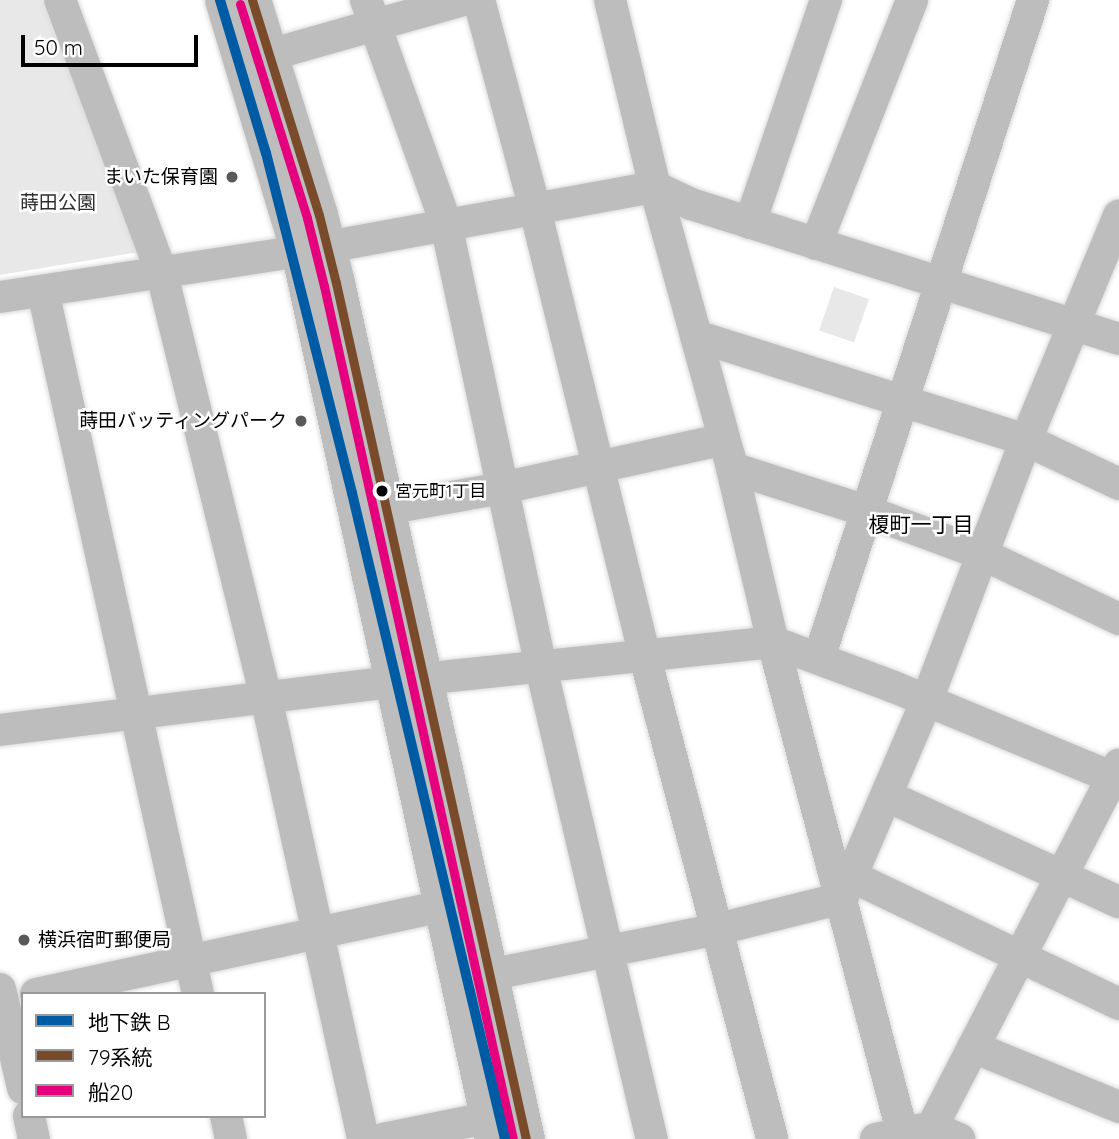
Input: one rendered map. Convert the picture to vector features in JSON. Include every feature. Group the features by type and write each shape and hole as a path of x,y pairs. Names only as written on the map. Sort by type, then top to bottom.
{"main road":[{"path":"224,0 314,249 385,509 443,905 507,1127"},
{"path":"252,0 269,55 314,249 408,680 488,975 507,1127"}],"street":[{"path":"60,0 162,274 266,698 363,1139"},
{"path":"269,55 370,12 464,0"},
{"path":"479,0 535,209 645,657 772,1139"},
{"path":"610,0 655,187 728,453 773,642 847,887 915,1135"},
{"path":"750,223 826,0"},
{"path":"816,244 912,0"},
{"path":"819,658 938,283 1033,0"},
{"path":"370,12 446,224 541,667 652,1139"},
{"path":"0,297 314,249 655,187 691,204 1119,340"},
{"path":"847,887 927,701 1026,439 1119,215"},
{"path":"43,291 198,992"},
{"path":"696,336 1026,439 1119,484"},
{"path":"385,509 600,467 728,453 866,511 982,554 1119,619"},
{"path":"0,730 408,680 645,657 733,644 773,642 1117,774 973,1047 915,1135"},
{"path":"887,796 1119,902"},
{"path":"488,975 718,929 847,887 1019,958 1119,1004"},
{"path":"45,992 443,905"},
{"path":"8,996 6,1039 21,1082"},
{"path":"973,1047 1119,1107"},
{"path":"29,1118 34,1139"},
{"path":"226,1118 231,1139"},
{"path":"383,1139 507,1127"}],"green space":[{"name":"蒔田公園","path":"0,0 42,0 139,252 0,275"},
{"path":"834,287 869,299 854,343 819,330"}],"metro line":[{"name":"B","path":"220,0 266,153 352,493 505,1139"}],"transit line":[{"name":"79系統","path":"252,0 319,215 336,283 526,1139"},
{"name":"船20","path":"240,4 307,218 324,286 513,1139"}],"place":[{"name":"まいた保育園","path":"232,177"},
{"name":"蒔田バッティングパーク","path":"301,421"},
{"name":"宮元町1丁目","path":"382,491"},
{"name":"横浜宿町郵便局","path":"24,940"}],"district":[{"name":"榎町一丁目","path":"921,524"}]}
